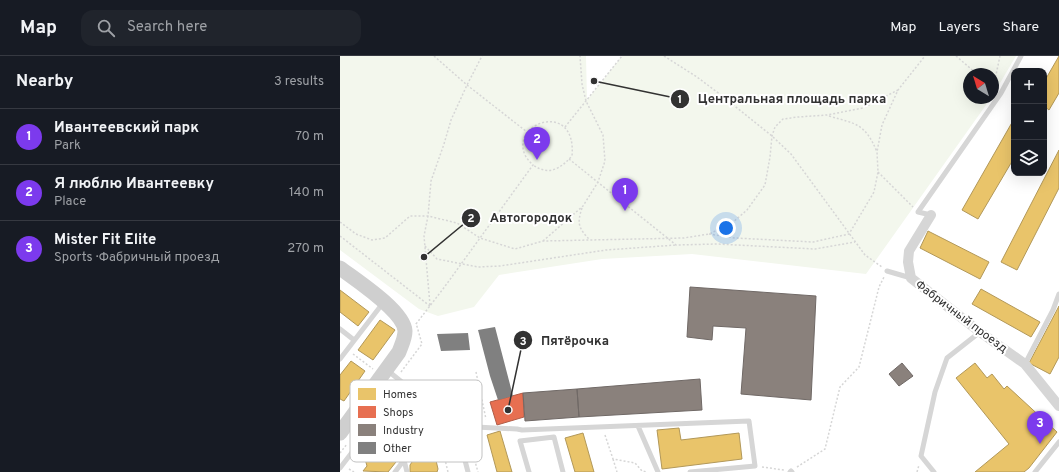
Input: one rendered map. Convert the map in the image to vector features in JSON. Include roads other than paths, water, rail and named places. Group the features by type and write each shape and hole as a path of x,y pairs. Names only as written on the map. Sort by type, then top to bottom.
{"street":[{"name":"Фабричный проезд","path":"931,215 909,251 908,262 911,278 1024,364 1059,406"},
{"path":"340,268 385,302 397,315 404,327 404,338 399,352 380,380"},
{"path":"340,433 350,420"}],"lane":[{"path":"931,215 918,212 1001,93 1021,56"},
{"path":"887,271 911,278"},
{"path":"1024,364 1053,310 1059,294"},
{"path":"340,359 385,302"},
{"path":"340,329 354,340"},
{"path":"934,472 921,456 935,392 947,358 980,332"},
{"path":"385,373 399,380"},
{"path":"482,427 522,430 749,421 755,466 690,472"},
{"path":"638,426 658,472"},
{"path":"529,472 520,441 554,437 563,472"},
{"path":"1035,472 1059,442"},
{"path":"340,470 350,457"},
{"path":"394,472 402,462"},
{"path":"404,462 407,472"},
{"path":"465,462 468,472"}],"place":[{"name":"Центральная площадь парка","path":"594,81"},
{"name":"Я люблю Ивантеевку","path":"537,160"},
{"name":"Ивантеевский парк","path":"625,211"},
{"name":"Автогородок","path":"424,257"},
{"name":"Пятёрочка","path":"508,410"},
{"name":"Mister Fit Elite","path":"1040,444"}]}
